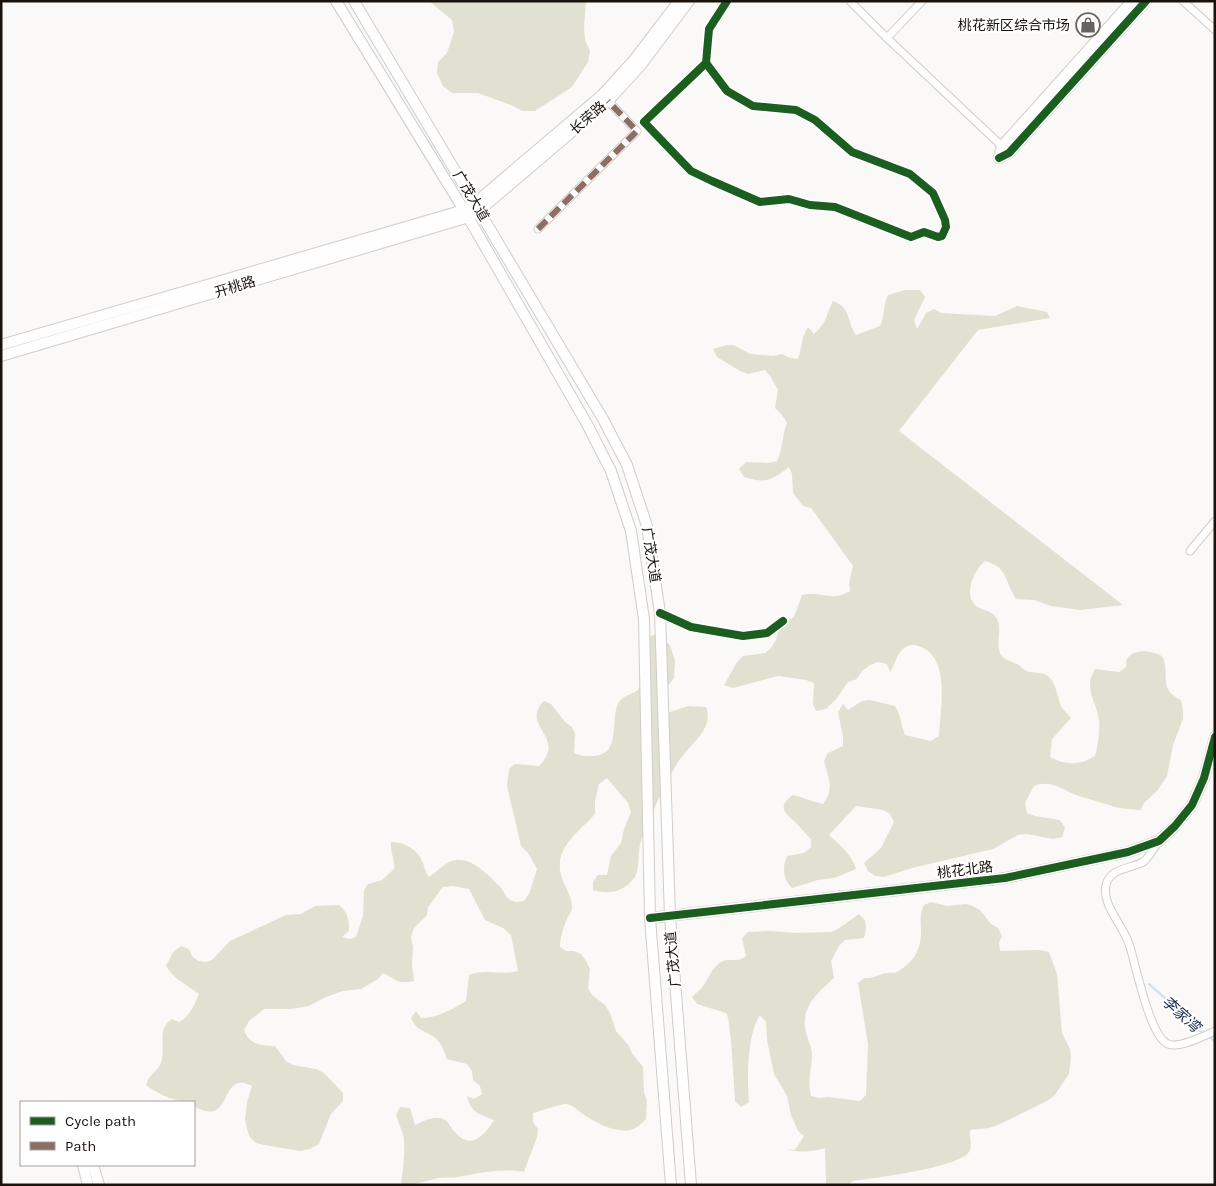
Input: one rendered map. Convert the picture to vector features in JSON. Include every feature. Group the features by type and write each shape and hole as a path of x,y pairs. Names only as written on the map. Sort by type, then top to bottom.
{"main road":[{"name":"广茂大道","path":"336,1 466,213 587,424 611,472 630,531 644,620 650,918 671,1185"},
{"name":"广茂大道","path":"354,1 603,419 628,465 647,526 660,613 670,917 691,1185"},
{"name":"长荣路","path":"477,207 602,95 634,60 679,1"},
{"name":"长荣路","path":"466,213 477,207 608,101 641,65 689,1"},
{"path":"1006,149 1132,1"},
{"path":"1006,149 1146,1"},
{"name":"开桃路","path":"1,345 466,213"},
{"name":"开桃路","path":"1,356 466,213"},
{"name":"桃花北路","path":"650,918 1005,878 1128,852 1159,841 1175,826 1192,805 1204,778 1215,737"},
{"path":"83,1166 88,1185"},
{"path":"93,1166 99,1185"}],"street":[{"path":"706,63 644,122 691,171 760,202 789,199 810,205 835,207 911,237 924,232 938,237 942,236 946,227 945,220 934,193 910,174 852,152 815,120 796,110 753,106 727,92 706,63 709,29 727,1"},
{"path":"850,1 1006,149"},
{"path":"887,38 922,1"},
{"path":"1183,1 1215,30"},
{"path":"538,229 636,131 608,101"},
{"path":"1190,551 1215,521"},
{"path":"660,613 691,628 744,636 767,633 783,622"},
{"path":"1159,841 1144,861 1114,873 1106,883 1104,898 1128,938 1151,1020 1160,1036 1168,1044 1180,1045 1215,1032"}],"green space":[{"path":"429,1 586,1 584,27 585,40 590,51 588,62 572,87 535,111 522,111 478,93 452,93 443,86 437,73 438,62 447,53 454,32 452,20"},
{"path":"905,290 920,290 925,297 914,320 917,329 926,313 934,309 941,313 995,316 1017,306 1047,312 1050,318 978,330 899,431 1123,605 1080,610 1051,606 1034,600 1016,599 1002,571 985,561 974,575 970,588 972,600 977,607 992,613 997,619 999,623 999,648 1002,656 1028,671 1048,676 1054,685 1061,706 1071,718 1052,739 1050,757 1061,762 1078,763 1095,756 1099,720 1090,689 1092,676 1095,669 1119,672 1126,667 1127,659 1134,653 1145,651 1163,657 1167,687 1174,696 1181,700 1183,719 1173,745 1167,776 1157,791 1144,803 1141,810 1116,807 1079,796 1056,786 1040,784 1034,786 1025,803 1027,813 1060,820 1065,828 1062,837 1053,839 1027,834 1018,835 993,849 912,868 884,877 875,876 868,871 864,863 881,848 894,822 890,814 883,810 856,806 829,835 849,855 856,869 834,878 818,880 792,888 784,873 784,864 787,856 804,853 811,847 811,839 785,812 784,804 793,795 823,804 827,798 830,783 824,761 828,753 843,746 838,712 843,704 848,710 862,701 870,700 895,706 905,735 931,741 939,736 942,687 937,662 930,653 914,645 909,645 901,651 890,672 887,664 878,662 870,665 862,671 857,679 848,682 837,698 826,709 816,711 813,704 814,683 806,680 778,676 733,688 724,685 737,662 743,656 765,653 771,648 776,640 780,625 794,617 802,595 836,596 850,591 849,583 853,566 811,508 803,506 793,493 792,474 789,467 773,478 758,480 744,477 739,469 746,462 768,463 777,461 787,423 775,408 778,390 765,370 748,374 740,371 717,357 713,349 734,345 750,354 774,356 782,354 798,359 808,327 814,334 819,329 833,301 846,311 856,335 880,326 888,295"},
{"path":"656,634 670,645 675,661 674,678 668,686 666,694 667,713 688,706 706,707 708,715 704,730 678,762 663,791 641,841 636,874 630,883 621,889 611,892 593,890 593,882 598,875 607,875 611,856 621,843 631,812 628,803 607,778 599,784 595,801 595,814 568,842 561,858 560,868 572,907 563,930 560,947 566,951 574,951 581,954 586,961 590,969 588,988 592,995 605,1005 616,1031 643,1067 644,1092 647,1101 646,1119 641,1124 630,1130 618,1130 599,1123 567,1104 559,1105 533,1113 533,1122 538,1129 537,1137 524,1172 491,1172 439,1178 415,1184 401,1184 404,1139 396,1115 400,1107 410,1108 415,1125 430,1119 442,1118 461,1138 472,1141 482,1135 494,1120 476,1112 469,1102 467,1096 474,1099 482,1094 480,1086 473,1080 472,1071 467,1064 447,1059 437,1040 418,1028 411,1018 416,1011 421,1018 439,1015 466,1001 469,975 482,972 506,973 518,971 511,935 503,928 485,920 469,889 453,886 443,887 428,907 427,915 414,928 411,937 414,981 400,982 383,973 378,979 361,989 343,991 309,1006 291,1009 264,1009 249,1021 244,1030 252,1041 275,1046 286,1061 293,1065 316,1069 324,1073 343,1093 343,1101 331,1114 319,1144 310,1149 300,1151 256,1143 249,1136 245,1120 247,1102 252,1086 241,1083 234,1085 221,1105 215,1110 207,1111 195,1106 195,1101 181,1101 168,1098 146,1085 161,1063 163,1053 162,1037 167,1023 172,1019 179,1022 186,1017 199,994 176,978 166,966 173,952 181,946 189,949 192,956 198,961 206,962 212,960 230,941 286,915 301,914 315,906 339,905 346,914 349,923 349,931 342,937 350,939 356,937 363,916 364,890 368,884 382,880 394,869 391,842 401,843 414,850 421,858 429,877 449,862 463,860 476,865 487,874 511,900 516,902 524,901 529,894 537,869 528,853 521,846 507,786 509,769 515,764 539,766 547,756 547,739 537,718 538,710 544,701 551,704 565,722 572,727 575,734 574,753 593,756 602,754 608,749 614,735 616,709 619,702 638,690 641,682 649,637"},
{"path":"931,902 947,906 966,904 980,910 991,924 998,928 1002,936 999,943 1000,951 1040,950 1049,952 1057,974 1062,1033 1070,1049 1069,1074 1054,1096 1047,1101 998,1125 970,1130 970,1149 962,1158 949,1163 896,1175 853,1181 848,1185 826,1185 825,1148 806,1152 787,1149 795,1150 804,1136 798,1131 791,1115 787,1096 774,1074 767,1040 766,1022 760,1015 753,1033 748,1069 749,1102 741,1107 735,1101 731,1039 726,1013 697,1004 692,997 702,987 719,963 746,956 742,938 748,932 831,932 859,914 865,920 864,938 845,940 839,946 831,961 834,978 809,1005 805,1027 812,1053 811,1096 860,1101 866,1095 868,1044 858,983 864,978 895,973 911,961 921,939 922,909 924,905"}],"waterway":[{"name":"李家湾","path":"1149,984 1174,1006 1183,1020 1215,1041"}],"marked path":[{"path":"538,229 637,131 608,101"}],"cycle path":[{"path":"706,63 727,91 753,106 796,110 815,120 852,152 910,174 933,193 945,220 946,227 942,236 938,237 924,232 911,237 835,207 810,205 789,199 760,202 691,171 644,122 706,63 709,29 727,1"},
{"path":"999,158 1009,153 1146,1"},
{"path":"660,613 691,627 743,636 767,633 783,621"},
{"path":"650,918 1005,878 1128,852 1159,841 1175,826 1192,805 1204,778 1215,737"}],"place":[{"name":"桃花新区综合市场","path":"1088,25"}]}
